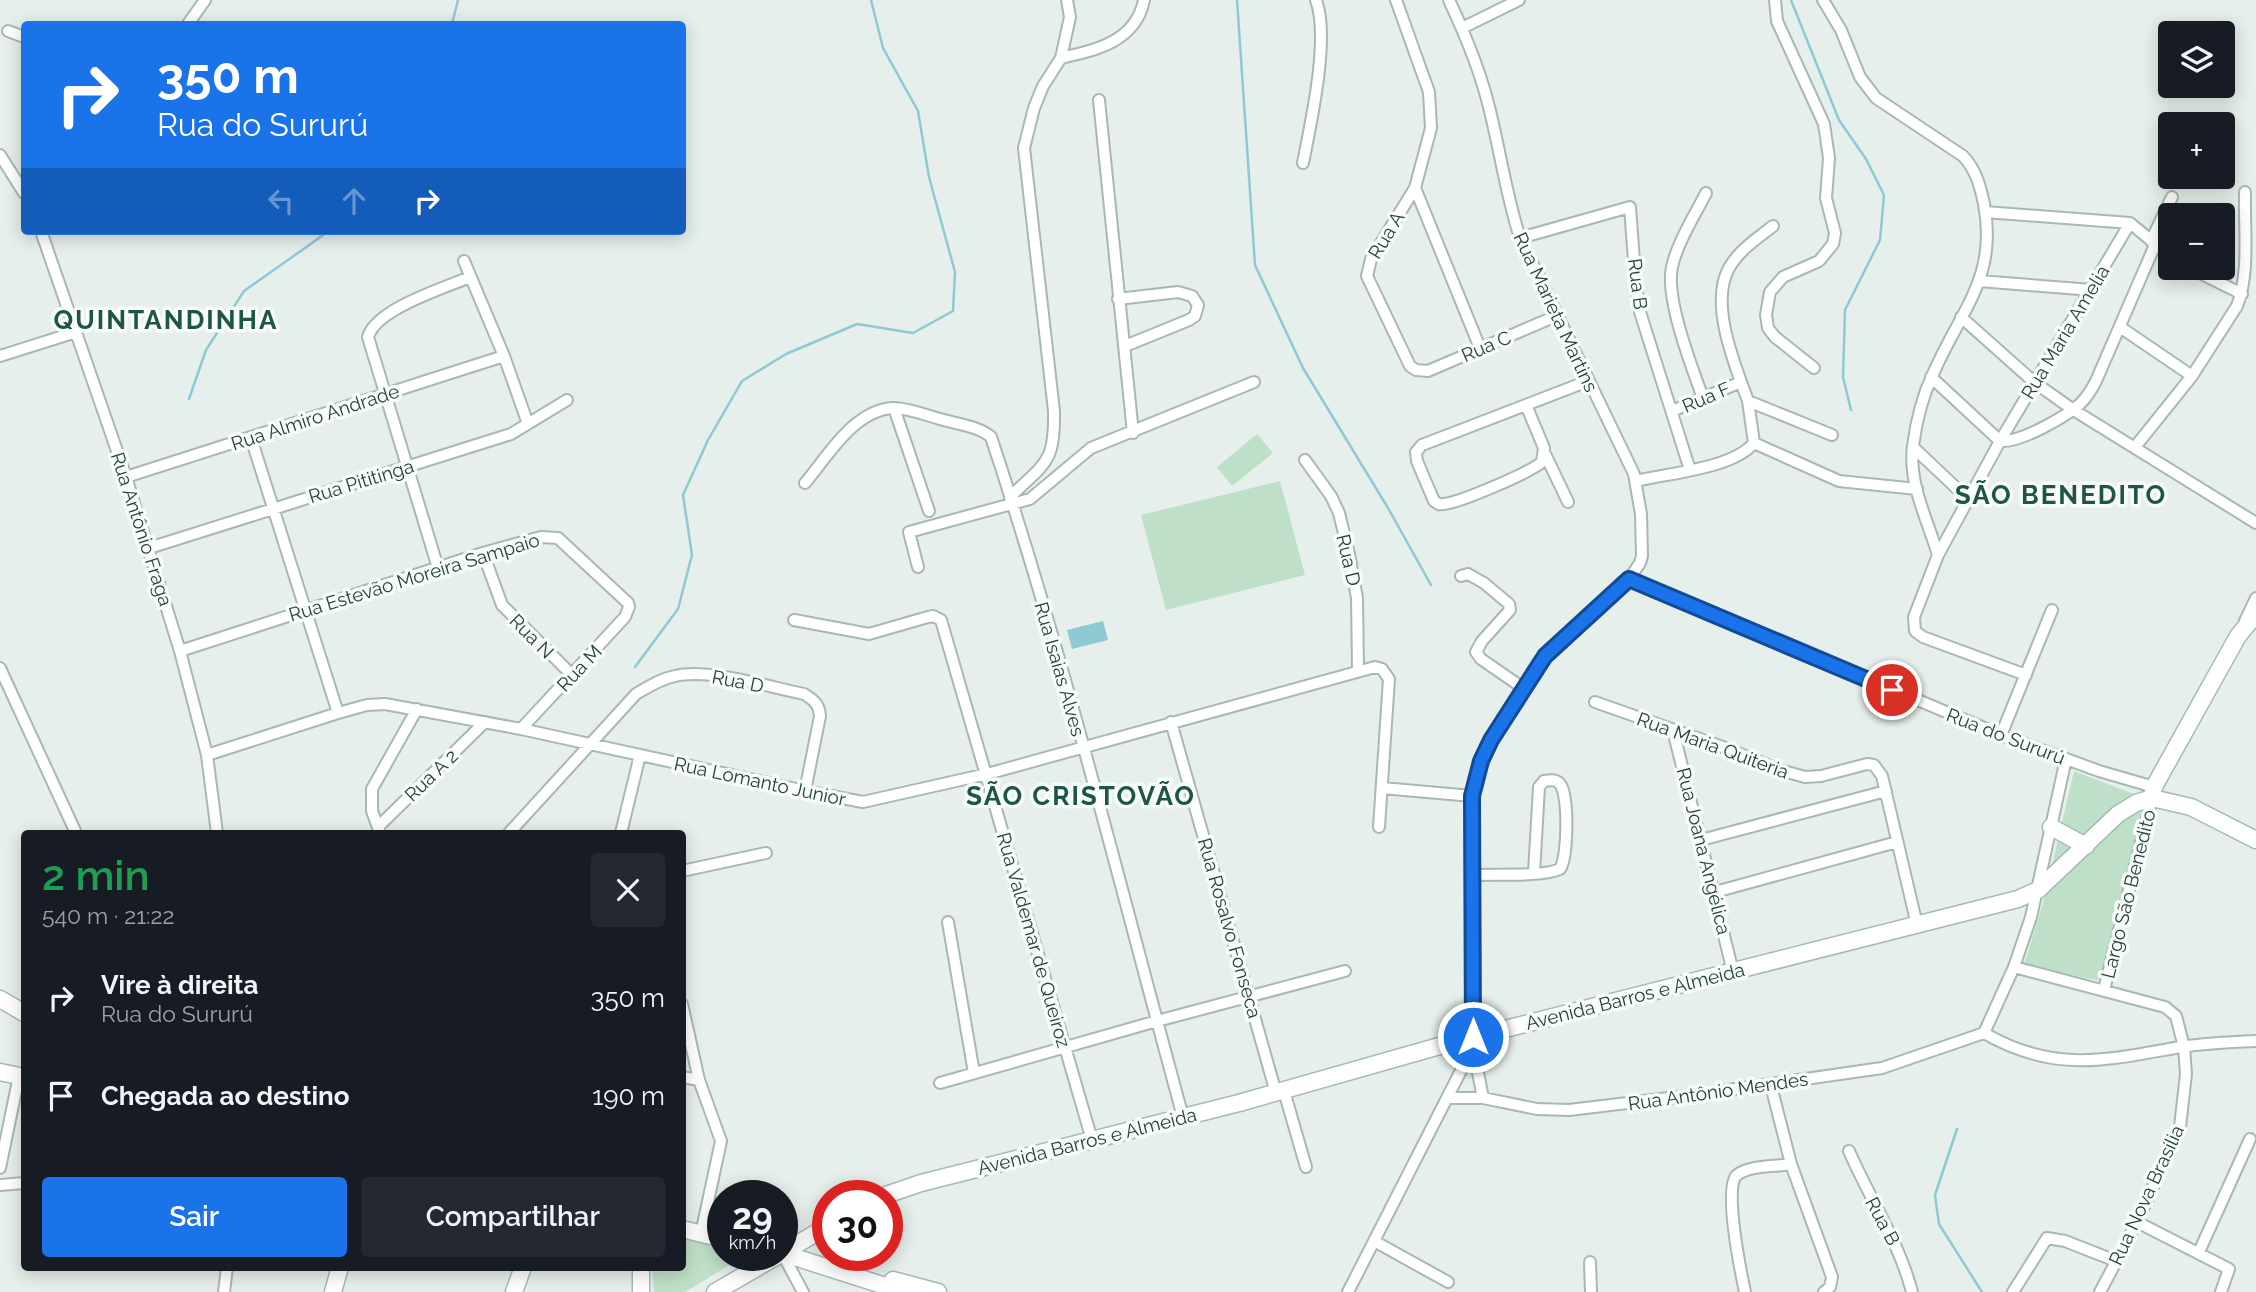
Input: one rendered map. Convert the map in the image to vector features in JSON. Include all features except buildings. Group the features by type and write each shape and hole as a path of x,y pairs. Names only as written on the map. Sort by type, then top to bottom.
{"street":[{"path":"190,21 205,0"},
{"path":"1012,501 1047,460 1054,438 1054,411 1024,148 1034,108 1043,86 1061,58 1070,17 1067,0"},
{"path":"1061,58 1105,47 1123,37 1136,24 1144,0"},
{"name":"Rua A","path":"1396,0 1429,92 1431,128 1415,188 1367,268 1367,276 1410,366 1416,370"},
{"name":"Rua Marieta Martins","path":"1449,0 1462,28 1489,105 1520,238 1636,481 1641,514 1642,555 1629,579"},
{"path":"1462,28 1519,0"},
{"path":"1775,0 1777,21 1824,124 1829,158 1826,198 1835,238 1815,264 1783,277 1770,292 1766,303 1768,328 1774,337 1814,368"},
{"path":"1823,0 1841,30 1866,86 1884,104 1963,156 1973,167 1985,212 1989,243 1985,264 1931,377 1913,447 1917,489 1938,555"},
{"path":"1303,163 1314,111 1319,68 1320,1"},
{"path":"8,31 21,36"},
{"path":"1098,100 1133,433"},
{"path":"0,155 21,185"},
{"path":"14,176 21,172"},
{"path":"1415,188 1480,348"},
{"path":"2135,447 2192,376 2222,332 2242,294 2245,192"},
{"path":"1703,398 1683,341 1671,276 1675,256 1706,193"},
{"path":"2072,409 2085,399 2092,389 2172,197"},
{"name":"Rua B","path":"1520,238 1630,206 1640,312 1690,470"},
{"path":"1985,212 2130,223 2158,247"},
{"name":"Rua Maria Amelia","path":"2025,675 1923,637 1915,631 1914,617 1938,555 2000,441 2130,223"},
{"path":"1754,443 1748,401 1726,333 1722,298 1730,265 1751,243 1773,226"},
{"name":"Rua Antônio Fraga","path":"42,235 126,477 180,651 207,755 218,830"},
{"path":"464,261 504,356 528,425"},
{"path":"439,568 369,345 370,329 392,311 470,277"},
{"path":"2214,280 2242,294"},
{"path":"1979,281 2092,290"},
{"path":"1118,299 1178,292 1192,296 1198,305 1195,316 1189,320 1125,346"},
{"name":"Rua C","path":"1416,370 1428,371 1556,316"},
{"path":"1962,317 2034,382 2072,409 2256,523"},
{"path":"2120,327 2192,376"},
{"path":"0,356 76,332"},
{"name":"Rua Almiro Andrade","path":"126,477 504,356"},
{"path":"1931,377 2000,441"},
{"path":"1545,454 1538,466 1446,504 1438,504 1434,501 1422,473 1416,452 1422,445 1588,381"},
{"name":"Rua F","path":"1672,411 1741,382"},
{"path":"919,567 909,532 1012,501 1030,499 1043,491 1091,448 1254,383"},
{"name":"Rua Pititinga","path":"149,548 511,434 567,400"},
{"path":"1748,401 1832,435"},
{"path":"1526,405 1568,502"},
{"path":"805,483 852,427 880,410 894,408 929,511"},
{"name":"Rua Isaias Alves","path":"894,408 986,433 991,438 1012,501 1082,746 1183,1117"},
{"name":"Rua Maria Amelia","path":"2000,441 2017,439 2072,409"},
{"path":"251,438 338,713"},
{"path":"1754,443 1839,481 1917,489"},
{"path":"1636,481 1725,461 1754,443"},
{"path":"1913,447 1969,500"},
{"name":"Rua D","path":"1305,460 1331,496 1339,513 1357,597 1358,670"},
{"name":"Rua Estevão Moreira Sampaio","path":"180,651 483,553 541,537 558,538 628,603"},
{"name":"Rua N","path":"483,553 502,605 509,615 572,675"},
{"path":"1461,576 1468,573 1477,578 1509,604 1510,610 1482,641 1476,652 1481,659 1522,688"},
{"path":"1483,1098 1473,1042 1472,796 1484,752 1522,688 1553,647 1629,579"},
{"name":"Rua do Sururú","path":"1629,579 2001,735 2127,780 2153,792"},
{"path":"2256,598 2153,792 2191,807 2256,840"},
{"name":"Rua M","path":"521,729 625,617 628,603"},
{"path":"2001,735 2052,610"},
{"path":"2238,636 2256,614"},
{"name":"Rua Valdemar de Queiroz","path":"794,620 869,634 933,616 941,620 1092,1140"},
{"name":"Rua Lomanto Junior","path":"207,755 338,713 367,705 385,704 521,729 805,792 863,802 987,774 1375,667 1382,669 1389,679 1382,788"},
{"path":"0,668 75,830"},
{"name":"Rua D","path":"512,830 636,694 660,680 678,675 702,674 804,694 814,699 820,716 805,792"},
{"name":"Rua Maria Quiteria","path":"1595,702 1805,777 1872,764 1880,771 1886,791 1917,925"},
{"path":"379,830 372,811 372,789 417,709"},
{"name":"Rua A 2","path":"379,830 485,722"},
{"name":"Rua Rosalvo Fonseca","path":"1171,722 1251,998 1306,1167"},
{"name":"Rua Joana Angélica","path":"1673,730 1733,972"},
{"path":"622,830 640,755"},
{"path":"2066,760 2038,890 2014,967 1983,1033 2031,1054 2080,1061 2115,1060 2184,1047 2256,1041"},
{"path":"1474,875 1534,873 1557,871 1564,860 1564,798 1561,785 1554,780 1544,781 1538,787 1534,873"},
{"path":"1379,827 1382,788 1472,796"},
{"path":"1701,839 1886,791"},
{"name":"Avenida Barros e Almeida","path":"903,1189 2018,899 2038,890 2118,814 2153,792"},
{"name":"Largo São Benedito","path":"2104,990 2153,792"},
{"path":"2051,827 2086,846"},
{"path":"1715,892 1897,842"},
{"path":"686,870 766,853"},
{"path":"948,922 974,1073"},
{"name":"Rua Nova Brasília","path":"2014,967 2157,1004 2171,1012 2180,1024 2186,1074 2180,1127 2137,1222 2100,1292"},
{"path":"940,1083 1345,971"},
{"path":"0,999 21,1011"},
{"path":"686,1022 699,1080 721,1141 701,1234"},
{"name":"Rua Antônio Mendes","path":"1447,1098 1483,1098 1537,1109 1569,1110 1771,1086 1882,1068 1983,1033"},
{"path":"1348,1292 1473,1042"},
{"path":"0,1072 21,1076"},
{"path":"686,1078 699,1080"},
{"path":"0,1168 21,1080"},
{"path":"1771,1086 1791,1164 1832,1277 1830,1287 1824,1292"},
{"path":"2199,1252 2250,1139"},
{"name":"Rua B","path":"1849,1152 1868,1195 1903,1260 1912,1292"},
{"path":"1745,1292 1731,1199 1732,1182 1745,1171 1791,1164"},
{"path":"0,1185 21,1183"},
{"path":"2137,1222 2229,1269 2221,1292"},
{"path":"686,1230 707,1235"},
{"path":"2012,1292 2047,1238 2065,1241 2116,1261"},
{"path":"1374,1241 1448,1282"},
{"path":"1590,1262 1591,1292"},
{"path":"224,1292 227,1271"},
{"path":"333,1292 339,1271"},
{"path":"514,1292 522,1271"},
{"path":"641,1271 641,1292"},
{"path":"715,1292 751,1271"},
{"path":"791,1271 803,1292"},
{"path":"844,1271 904,1292"},
{"path":"853,1271 938,1292"}],"green space":[{"path":"1257,434 1273,453 1232,486 1217,467"},
{"path":"1280,481 1305,575 1166,610 1141,515"},
{"path":"2074,771 2139,796 2050,874"},
{"path":"2150,806 2106,982 2024,965 2046,893 2112,828 2133,812"},
{"path":"686,1238 707,1243 707,1271 720,1271 685,1292 654,1292 652,1271 686,1271"}],"water":[{"path":"1103,621 1108,640 1072,649 1067,630"}],"waterway":[{"path":"453,21 458,0"},
{"path":"635,667 678,609 692,555 683,495 708,440 742,381 786,354 857,324 913,333 953,311 955,272 929,177 918,111 883,48 871,0"},
{"path":"1237,0 1255,265 1303,368 1431,585"},
{"path":"1791,0 1839,120 1866,159 1884,195 1880,240 1845,310 1843,377 1851,410"},
{"path":"189,399 206,350 244,291 323,235"},
{"path":"1957,1129 1935,1195 1939,1224 1982,1292"}],"district":[{"name":"QUINTANDINHA","path":"166,320"},
{"name":"SÃO BENEDITO","path":"2061,495"},
{"name":"SÃO CRISTOVÃO","path":"1081,796"}],"route":[{"path":"1473,1037 1472,796 1481,761 1517,696 1545,656 1629,579 1892,690"}]}
